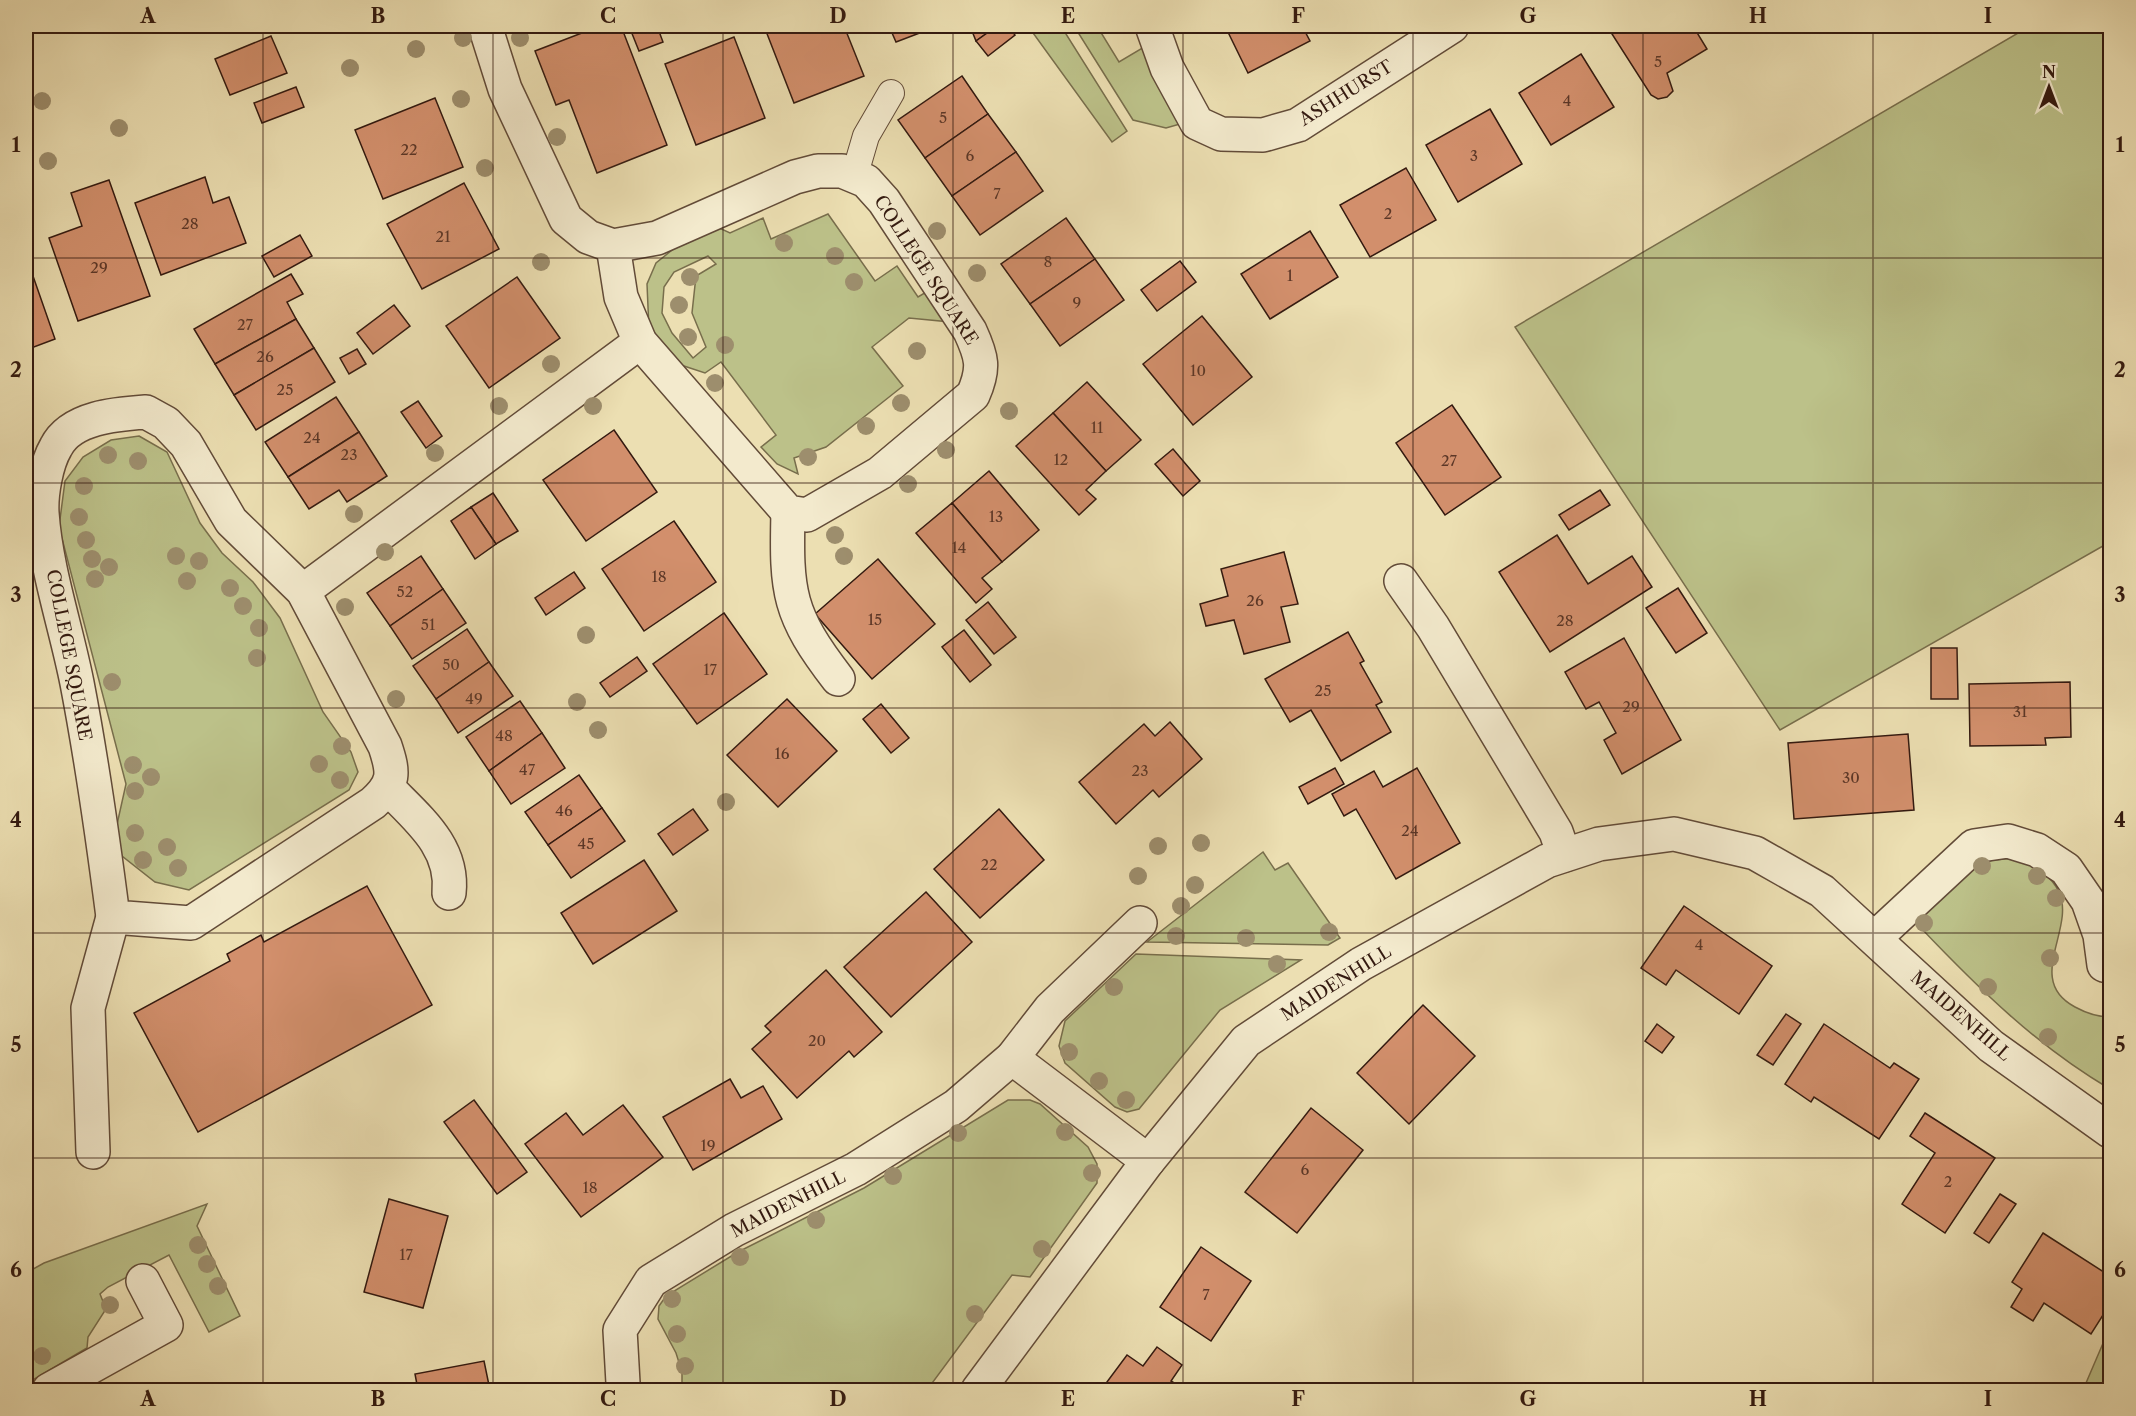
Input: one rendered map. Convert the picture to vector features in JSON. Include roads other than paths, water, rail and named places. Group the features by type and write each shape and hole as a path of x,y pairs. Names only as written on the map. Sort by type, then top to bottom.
{"street":[{"path":"485,26 505,88 566,219 588,237 613,246 621,297 640,342 788,512 787,572 794,610 810,642 838,679"},
{"name":"ASHHURST","path":"1152,26 1167,68 1197,123 1221,134 1263,135 1298,125 1452,26"},
{"name":"COLLEGE SQUARE","path":"613,246 657,238 795,177 818,171 842,171 866,181 884,201 970,331 980,354 981,376 973,395 880,473 807,515 788,512"},
{"path":"303,591 640,342"},
{"name":"COLLEGE SQUARE","path":"93,1152 88,1008 113,917 100,817 77,683 42,511 48,469 56,446 78,427 108,415 146,412 166,423 186,444 231,521 303,591 386,746 392,768 389,789"},
{"path":"1401,581 1433,627 1556,832 1564,855"},
{"path":"113,917 191,923 374,803 389,789 434,837 446,858 450,881 449,893"},
{"name":"MAIDENHILL","path":"978,1390 1148,1161 1246,1041 1361,964 1547,861 1599,844 1674,834 1755,853 1822,891 1991,1046 2110,1131"},
{"path":"1875,938 1974,846 2008,841 2037,850 2066,869 2088,901 2100,935 2104,965"},
{"name":"MAIDENHILL","path":"623,1383 620,1330 651,1281 734,1230 856,1170 956,1106 1012,1058 1050,1009 1140,923"},
{"path":"1012,1058 1148,1161"},
{"path":"49,1390 166,1325 143,1281"}],"lane":[{"path":"854,177 866,136 891,93"}]}
